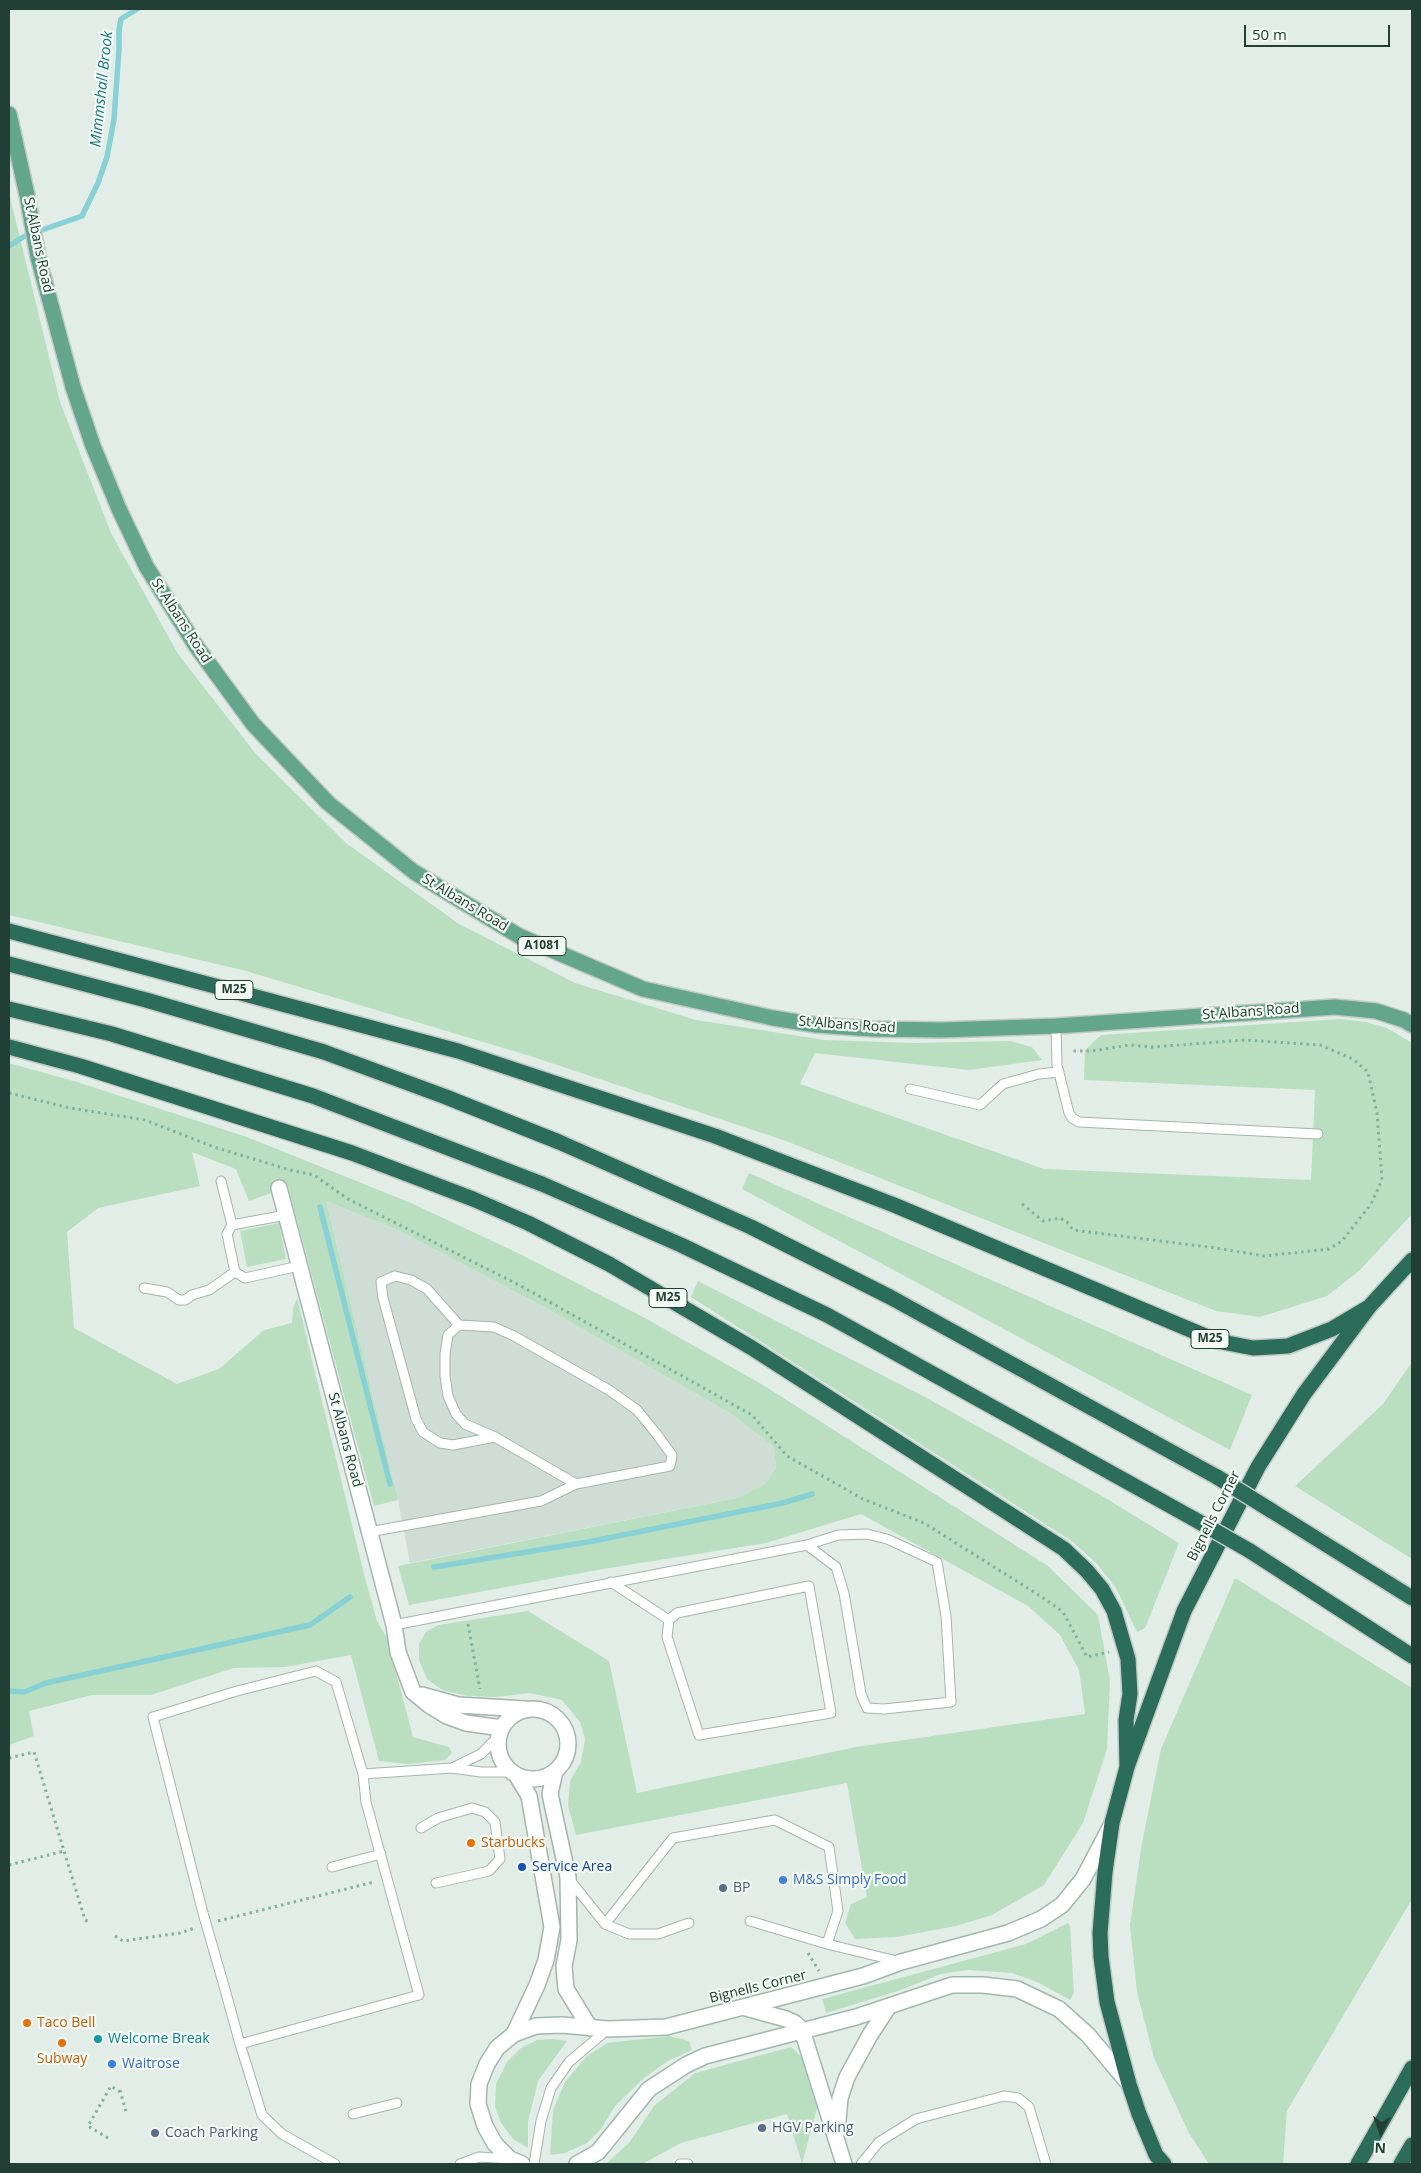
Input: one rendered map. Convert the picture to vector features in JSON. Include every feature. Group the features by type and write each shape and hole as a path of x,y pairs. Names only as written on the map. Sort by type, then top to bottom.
{"highway":[{"name":"M25","path":"9,931 458,1051 715,1136 894,1205 1217,1341 1253,1348 1288,1346 1332,1329 1370,1307"},
{"name":"M25","path":"9,964 146,1000 324,1052 446,1097 559,1142 751,1228 890,1297 1217,1477 1412,1598"},
{"path":"9,1009 112,1034 313,1096 542,1184 681,1245 827,1315 1194,1519 1250,1551 1412,1656"},
{"name":"M25","path":"9,1047 80,1066 352,1153 473,1200 528,1223 609,1264 752,1348 1064,1549 1087,1571 1102,1589 1114,1611 1128,1659 1130,1694 1126,1720 1127,1766"},
{"name":"Bignells Corner","path":"1159,2161 1138,2114 1129,2084 1106,2002 1101,1957 1100,1934 1105,1872 1112,1822 1127,1766 1184,1611 1258,1467 1304,1394 1370,1307 1412,1260"},
{"path":"1358,2164 1412,2068"},
{"path":"1401,2164 1412,2145"}],"main road":[{"name":"St Albans Road","path":"9,114 27,195 38,257 73,387 92,446 119,510 146,566 196,646 253,724 328,803 414,872 519,936 643,989 773,1018 816,1025 872,1029 934,1030 1056,1026 1335,1007 1376,1011 1404,1020 1412,1025"}],"street":[{"name":"St Albans Road","path":"279,1188 394,1625 398,1652 413,1692"},
{"path":"413,1692 458,1705 540,1710 555,1717 565,1730 568,1741 567,1752 563,1762 555,1772 546,1777 534,1779 514,1774"},
{"path":"413,1692 429,1706 447,1716 500,1733"},
{"path":"514,2034 537,1985 546,1960 552,1927 529,1796 514,1774 502,1763 499,1754 500,1733 514,1714 527,1710"},
{"path":"555,1772 550,1794 568,1877 568,1940 564,1966 566,1989 590,2028"},
{"name":"Bignells Corner","path":"516,2161 495,2144 485,2126 478,2104 479,2084 487,2064 497,2048 514,2034 536,2026 562,2025 608,2029 666,2026 863,1976 901,1962 1008,1932 1056,1911 1083,1879 1112,1822"},
{"name":"Bignells Corner","path":"577,2164 598,2152 649,2089 686,2065 705,2056 889,2006 952,1985 983,1985 1017,1989 1038,1997 1067,2015 1088,2035 1129,2084"},
{"path":"836,2136 840,2098 847,2077 870,2035 889,2006"},
{"path":"745,2007 786,2019 795,2023 802,2030 844,2164"}],"lane":[{"path":"1056,1026 1059,1072 1069,1113 1072,1118 1079,1122 1318,1134"},
{"path":"910,1089 980,1105 1003,1084 1038,1074 1059,1072"},
{"path":"221,1181 232,1225 227,1234 235,1272 245,1278 299,1266"},
{"path":"232,1225 286,1215"},
{"path":"144,1288 167,1292 179,1300 185,1300 192,1295 209,1290 235,1272"},
{"path":"369,1532 541,1501 576,1484 670,1466 672,1455 637,1410 609,1390 514,1336 494,1328 459,1325 427,1289 411,1280 395,1276 381,1282 382,1298 416,1419 423,1432 440,1444 454,1445 495,1438"},
{"path":"459,1325 448,1335 445,1354 445,1376 448,1396 456,1414 465,1424 495,1438 576,1484"},
{"path":"394,1625 807,1544 838,1535 867,1534 887,1539 937,1562 946,1616 951,1702 884,1709 867,1708 862,1694 844,1592 836,1567 807,1544"},
{"path":"611,1582 669,1620"},
{"path":"809,1586 831,1712 699,1735 667,1637 669,1620 677,1613 809,1586"},
{"path":"240,2044 419,1995 366,1802 363,1774 336,1682 316,1670 237,1691 153,1717 206,1924 240,2044 262,2115 282,2134 335,2164"},
{"path":"452,1768 480,1754 500,1733"},
{"path":"363,1774 452,1768 514,1774"},
{"path":"421,1828 438,1818 472,1808 485,1812 495,1822 500,1859 489,1872 436,1883"},
{"path":"605,1924 673,1838 775,1820 829,1847 838,1911 827,1944"},
{"path":"332,1867 380,1854"},
{"path":"568,1877 605,1924 629,1934 658,1934 689,1923"},
{"path":"750,1921 827,1944 901,1962"},
{"path":"534,2164 541,2120 551,2088 569,2062 608,2029"},
{"path":"861,2164 879,2142 916,2119 1004,2096 1018,2098 1029,2107 1046,2164"},
{"path":"353,2114 397,2103"},
{"path":"460,2164 480,2157 516,2161"},
{"path":"680,2164 688,2164"}],"path":[{"path":"1022,1204 1043,1221 1060,1218 1067,1222 1072,1230 1264,1256 1329,1249 1342,1242 1371,1204 1382,1180 1377,1113 1368,1072 1353,1059 1320,1045 1245,1040 1152,1048 1130,1045 1091,1052 1057,1050"},
{"path":"9,1093 70,1108 145,1120 214,1147 290,1170 314,1175 348,1200 520,1285 752,1415 786,1456 863,1499 924,1523 1063,1612 1087,1657 1112,1651"},
{"path":"466,1610 481,1697"},
{"path":"9,1758 34,1752 85,1920 90,1922"},
{"path":"9,1865 64,1851"},
{"path":"115,1936 123,1941 180,1932 387,1878"},
{"path":"108,2138 88,2126 111,2086 120,2090 126,2112"}],"shaded area":[{"path":"326,1201 400,1231 544,1307 730,1413 774,1447 776,1468 765,1484 737,1498 410,1563 398,1500"}],"green space":[{"path":"9,193 60,402 111,533 178,654 256,754 346,843 459,924 575,983 696,1020 825,1040 914,1043 1010,1041 1032,1047 1042,1060 969,1070 815,1053 800,1084 1044,1169 1311,1180 1315,1090 1084,1080 1085,1050 1101,1035 1340,1019 1366,1022 1387,1028 1412,1043 1412,1214 1359,1271 1327,1296 1260,1317 1216,1311 786,1141 530,1056 246,971 9,915"},
{"path":"9,1063 77,1082 247,1137 411,1203 520,1254 645,1318 763,1385 1048,1566 1098,1615 1110,1681 1107,1749 1083,1823 1044,1885 992,1915 956,1926 897,1937 855,1939 845,1923 851,1904 867,1897 847,1783 576,1835 568,1806 570,1781 581,1762 585,1739 580,1722 562,1700 530,1693 495,1697 467,1696 442,1690 427,1679 419,1660 419,1644 426,1632 438,1625 528,1611 609,1661 637,1793 856,1747 1085,1714 1079,1670 1060,1635 1028,1606 861,1514 766,1543 603,1569 409,1605 398,1566 737,1498 765,1484 776,1468 774,1447 730,1413 544,1307 400,1231 326,1201 398,1500 374,1506 288,1187 249,1201 236,1169 192,1152 200,1186 98,1208 67,1232 74,1328 177,1384 219,1369 264,1330 292,1323 293,1309 297,1298 364,1574 377,1621 387,1638 413,1737 449,1747 452,1753 445,1760 408,1764 379,1761 351,1655 285,1667 234,1668 151,1695 92,1695 29,1711 34,1736 9,1745"},
{"path":"749,1173 1252,1395 1230,1450 742,1189"},
{"path":"279,1223 286,1259 247,1267 240,1231"},
{"path":"698,1281 925,1397 1102,1496 1179,1543 1145,1628 1137,1632 1116,1588 1097,1564 1073,1542 691,1297"},
{"path":"1412,1362 1412,1559 1295,1486 1383,1404"},
{"path":"1235,1578 1412,1688 1412,1899 1287,2111 1283,2164 1209,2164 1189,2133 1154,2058 1137,1992 1130,1925 1142,1843 1161,1749"},
{"path":"1068,1923 1070,1926 1074,1993 1070,2000 1039,1983 1012,1973 968,1970 941,1974 898,1991 826,2013 822,1999 1026,1944"},
{"path":"670,2036 689,2041 692,2050 668,2061 644,2078 615,2106 601,2129 587,2143 565,2153 550,2155 553,2110 565,2082 586,2057 607,2043"},
{"path":"537,2040 567,2041 538,2081 528,2122 528,2148 513,2139 501,2123 495,2107 496,2084 507,2062 521,2048"},
{"path":"791,2047 801,2056 817,2108 802,2164 787,2114 681,2143 642,2164 606,2164 629,2143 654,2106 695,2073"}],"waterway":[{"name":"Mimmshall Brook","path":"9,246 25,236 82,216 98,183 107,157 114,119 121,19 137,9"},
{"path":"320,1207 390,1484"},
{"path":"434,1567 588,1542 783,1503 812,1494"},
{"path":"9,1691 24,1692 46,1683 310,1625 350,1597"}],"place":[{"name":"Starbucks","path":"471,1843"},
{"name":"Service Area","path":"522,1867"},
{"name":"M&S Simply Food","path":"783,1880"},
{"name":"BP","path":"723,1888"},
{"name":"Taco Bell","path":"27,2023"},
{"name":"Welcome Break","path":"98,2039"},
{"name":"Subway","path":"62,2043"},
{"name":"Waitrose","path":"112,2064"},
{"name":"HGV Parking","path":"762,2128"},
{"name":"Coach Parking","path":"155,2133"}]}
